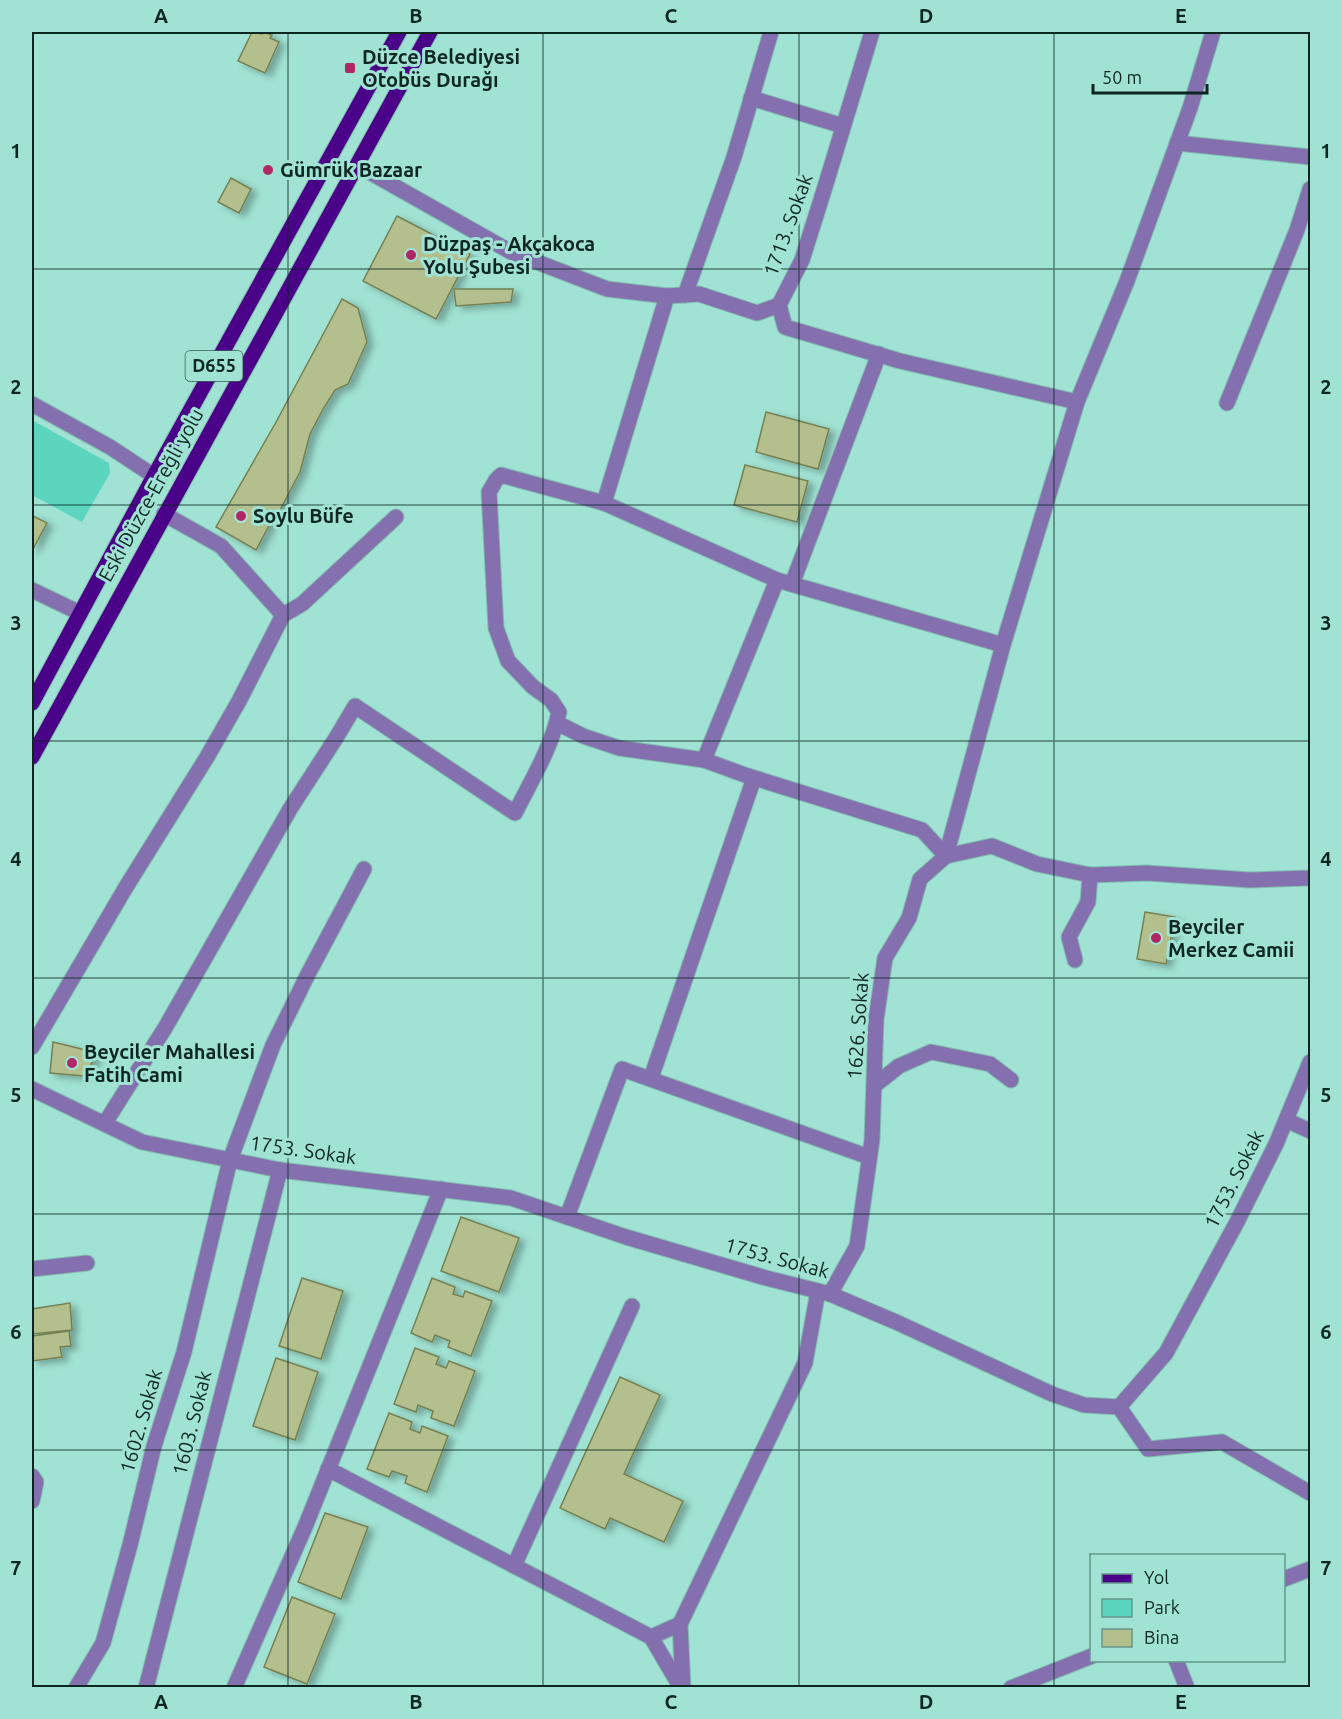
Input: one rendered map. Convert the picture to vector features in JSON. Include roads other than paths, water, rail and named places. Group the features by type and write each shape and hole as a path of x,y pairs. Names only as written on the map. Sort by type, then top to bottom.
{"main road":[{"name":"Eski Düzce-Ereğli yolu","path":"32,703 154,476 399,32"},
{"name":"Eski Düzce-Ereğli yolu","path":"32,758 430,32"}],"street":[{"path":"685,295 734,158 771,32"},
{"name":"1713. Sokak","path":"357,165 511,252 608,289 667,296 699,294 757,313 779,305 802,260 872,32"},
{"path":"946,856 1003,645 1077,402 1126,280 1190,108 1213,32"},
{"path":"751,98 843,126"},
{"path":"1177,143 1311,157"},
{"path":"1227,403 1297,230 1311,189"},
{"path":"604,503 667,296"},
{"path":"779,305 785,327 900,361 1077,402"},
{"path":"792,584 879,354"},
{"path":"32,404 110,447 154,476"},
{"path":"105,1124 165,1028 290,809 355,706 515,813 540,765 557,723 559,712 551,700 533,687 508,661 496,628 489,492 501,475 604,503 777,580 1003,645"},
{"path":"164,514 221,546 283,615"},
{"path":"32,1047 126,887 234,711 283,615 302,604 396,517"},
{"path":"704,760 777,580"},
{"path":"32,590 80,613"},
{"path":"557,723 583,736 619,748 704,760 922,831 946,856"},
{"path":"651,1078 754,778"},
{"name":"1626. Sokak","path":"680,1624 805,1363 824,1293 857,1246 872,1140 876,1020 885,958 909,918 920,879 946,856 992,846 1037,864 1090,875 1147,873 1250,880 1311,878"},
{"name":"1602. Sokak","path":"76,1688 103,1643 154,1446 187,1342 230,1160 273,1046 364,869"},
{"path":"1075,960 1070,937 1088,902 1090,875"},
{"path":"875,1084 899,1066 931,1052 990,1064 1011,1080"},
{"name":"1753. Sokak","path":"32,1089 142,1142 280,1170 512,1198 637,1240 824,1293 916,1331 1052,1394 1084,1405 1119,1407 1166,1353 1276,1144 1311,1062"},
{"path":"567,1217 622,1069 869,1157"},
{"path":"1286,1120 1311,1131"},
{"name":"1603. Sokak","path":"146,1688 280,1170"},
{"path":"234,1688 305,1527 441,1189"},
{"path":"32,1269 87,1263"},
{"path":"514,1566 632,1306"},
{"path":"1119,1407 1148,1449 1222,1442 1311,1493"},
{"path":"328,1470 651,1637 682,1688"},
{"path":"32,1476 36,1482 32,1501"},
{"path":"1285,1579 1311,1569"},
{"path":"651,1637 680,1624 682,1688"},
{"path":"1011,1688 1090,1657"},
{"path":"1177,1662 1187,1688"}],"place":[{"name":"Düzce Belediyesi Otobüs Durağı","path":"350,68"},
{"name":"Gümrük Bazaar","path":"268,170"},
{"name":"Düzpaş - Akçakoca Yolu Şubesi","path":"411,255"},
{"name":"Soylu Büfe","path":"241,516"},
{"name":"Beyciler Merkez Camii","path":"1156,938"},
{"name":"Beyciler Mahallesi Fatih Cami","path":"72,1063"}]}
